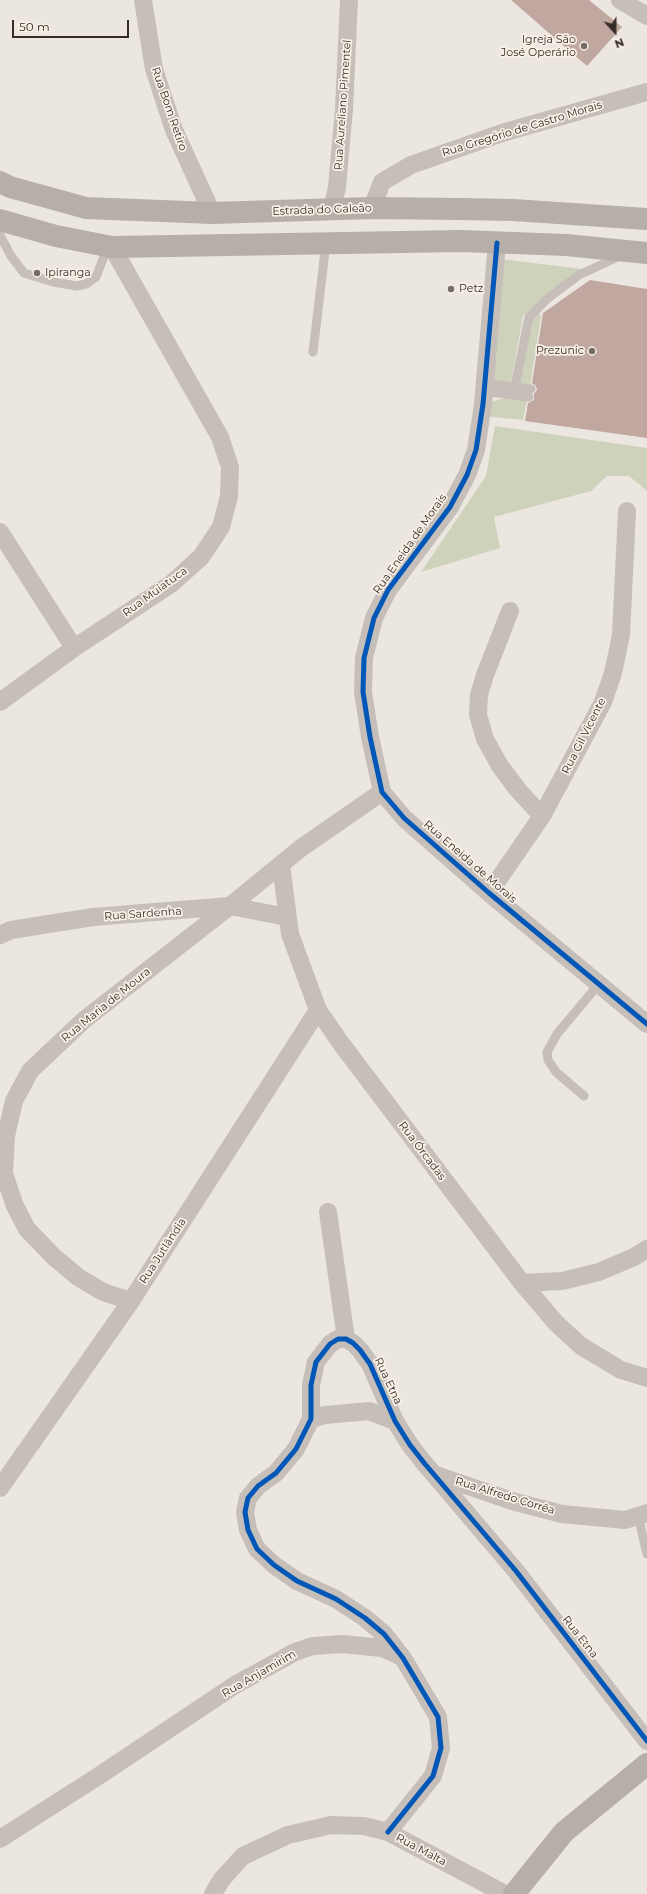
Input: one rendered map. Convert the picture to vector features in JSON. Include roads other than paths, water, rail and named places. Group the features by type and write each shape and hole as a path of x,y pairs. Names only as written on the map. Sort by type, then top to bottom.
{"main road":[{"name":"Estrada do Galeão","path":"0,182 10,187 86,208 212,213 372,208 513,210 647,219"},
{"path":"497,243 501,228 512,220 523,218 602,223 647,219"},
{"path":"0,220 56,236 110,246 461,241 566,245 639,251"},
{"path":"514,1894 564,1832 647,1764"}],"street":[{"name":"Rua Bom Retiro","path":"142,0 156,76 177,138 212,213"},
{"name":"Rua Aureliano Pimentel","path":"332,209 337,187 344,109 349,0"},
{"path":"620,0 647,16"},
{"name":"Rua Gregório de Castro Morais","path":"372,208 382,182 410,165 502,133 647,92"},
{"name":"Rua Eneida de Morais","path":"497,243 476,450 467,475 450,507 388,590 374,618 364,658 363,692 370,737 382,792 404,818 489,894 647,1024"},
{"name":"Rua Muiatuca","path":"0,702 74,648 171,584 201,557 221,527 229,496 230,467 220,437 110,246"},
{"name":"Rua Gil Vicente","path":"489,894 542,816 603,702 614,672 621,635 627,511"},
{"path":"0,532 74,648"},
{"path":"510,611 485,675 479,695 478,715 485,739 500,766 518,790 542,816"},
{"name":"Rua Maria de Moura","path":"131,1301 103,1292 78,1277 54,1257 27,1229 15,1206 4,1174 6,1136 14,1101 30,1071 84,1020 308,844 382,792"},
{"name":"Rua Órcadas","path":"281,865 290,934 318,1010 340,1042 522,1283 556,1323 581,1346 621,1370 647,1378"},
{"name":"Rua Sardenha","path":"0,935 11,930 93,917 230,906 287,917"},
{"name":"Rua Jutlândia","path":"0,1488 131,1301 318,1010"},
{"path":"328,1212 346,1339 338,1339 330,1344 316,1362 311,1385 311,1419 296,1449 276,1473 258,1486 248,1498 245,1512 248,1530 258,1549 274,1565 297,1581 336,1599 365,1618 384,1634 403,1658 438,1717 441,1748 433,1776 388,1832"},
{"path":"522,1283 562,1281 599,1272 634,1257 647,1249"},
{"name":"Rua Etna","path":"346,1339 353,1343 370,1364 396,1421 425,1464 516,1571 647,1741"},
{"path":"311,1419 325,1415 369,1411 396,1421"},
{"name":"Rua Alfredo Corrêa","path":"435,1474 512,1501 562,1514 625,1520 642,1514"},
{"name":"Rua Anjamirim","path":"0,1839 97,1777 235,1685 295,1652 314,1646 342,1644 382,1648 403,1658"},
{"name":"Rua Malta","path":"212,1894 222,1879 243,1856 288,1835 331,1825 364,1826 388,1832 505,1894"}],"lane":[{"path":"0,235 11,256 24,273 53,282 77,286 86,284 96,277 110,246"},
{"path":"312,352 326,243"},
{"path":"515,387 529,317 547,299 579,275 639,251"},
{"path":"483,387 515,387 530,393 483,387"},
{"path":"584,1096 556,1072 548,1060 547,1052 557,1034 598,985"},
{"path":"642,1514 647,1554"}],"place":[{"name":"Igreja São José Operário","path":"584,46"},
{"name":"Ipiranga","path":"37,273"},
{"name":"Petz","path":"451,289"},
{"name":"Prezunic","path":"592,351"}]}
